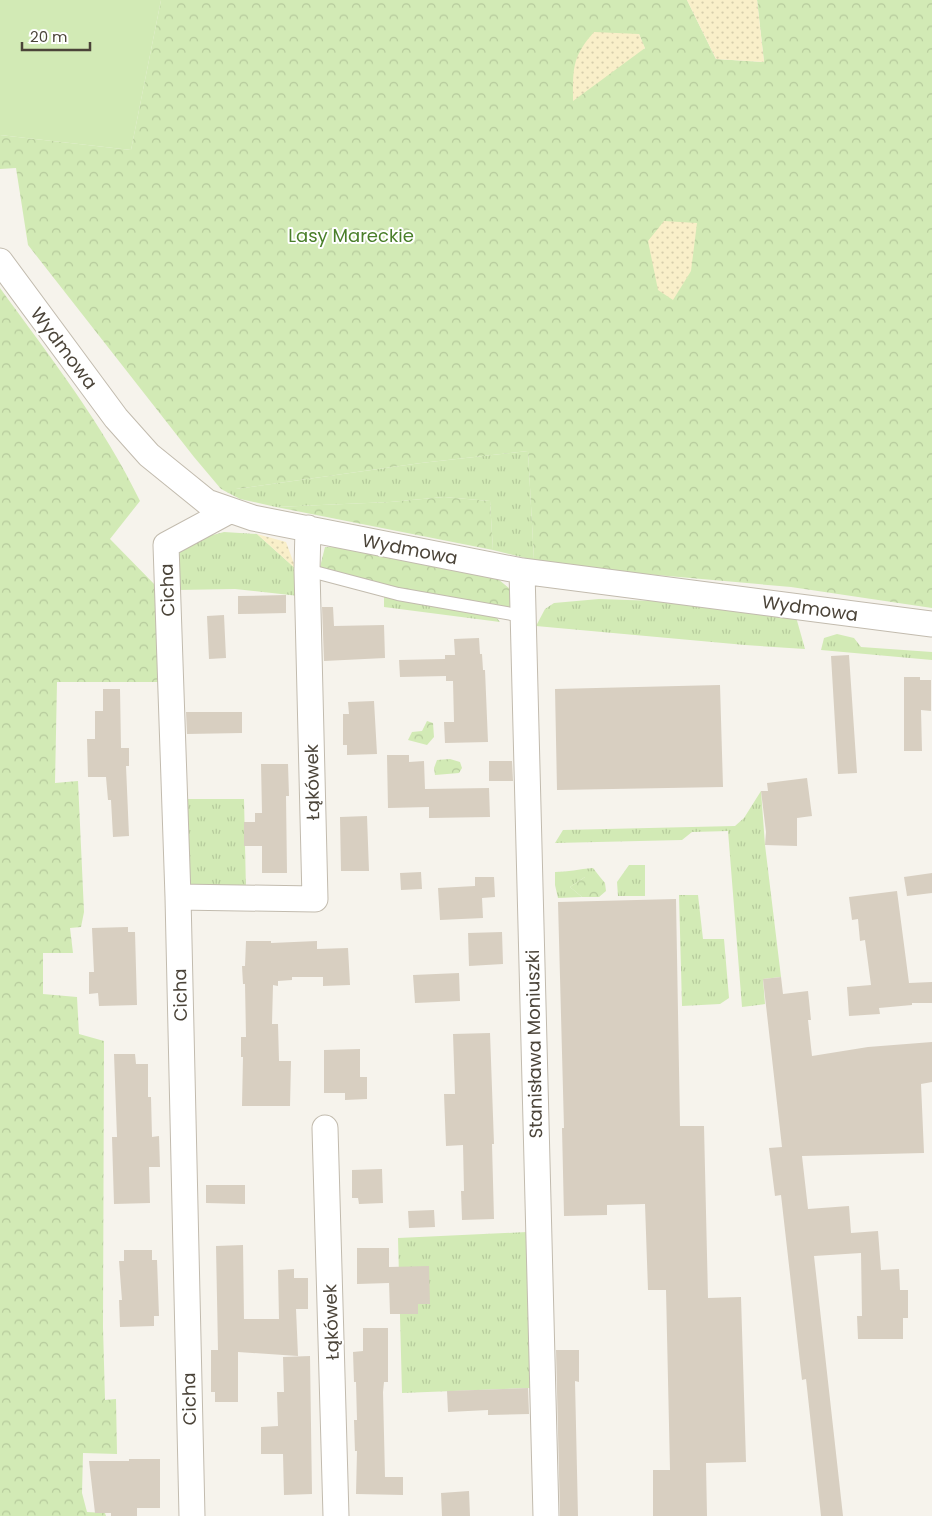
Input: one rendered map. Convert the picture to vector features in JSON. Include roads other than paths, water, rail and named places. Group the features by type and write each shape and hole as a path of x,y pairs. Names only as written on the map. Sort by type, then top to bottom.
{"street":[{"name":"Wydmowa","path":"0,261 116,418 149,455 206,502 229,511 253,518 522,571 932,624"},
{"name":"Cicha","path":"192,1516 178,897 166,545 229,511"},
{"name":"Łąkówek","path":"178,897 315,899 307,570 308,528"},
{"name":"Stanisława Moniuszki","path":"522,571 546,1516"},
{"name":"Łąkówek","path":"325,1128 336,1516"}],"lane":[{"path":"307,570 398,594 523,616"}],"park label":[{"name":"Lasy Mareckie","path":"351,235"}]}
